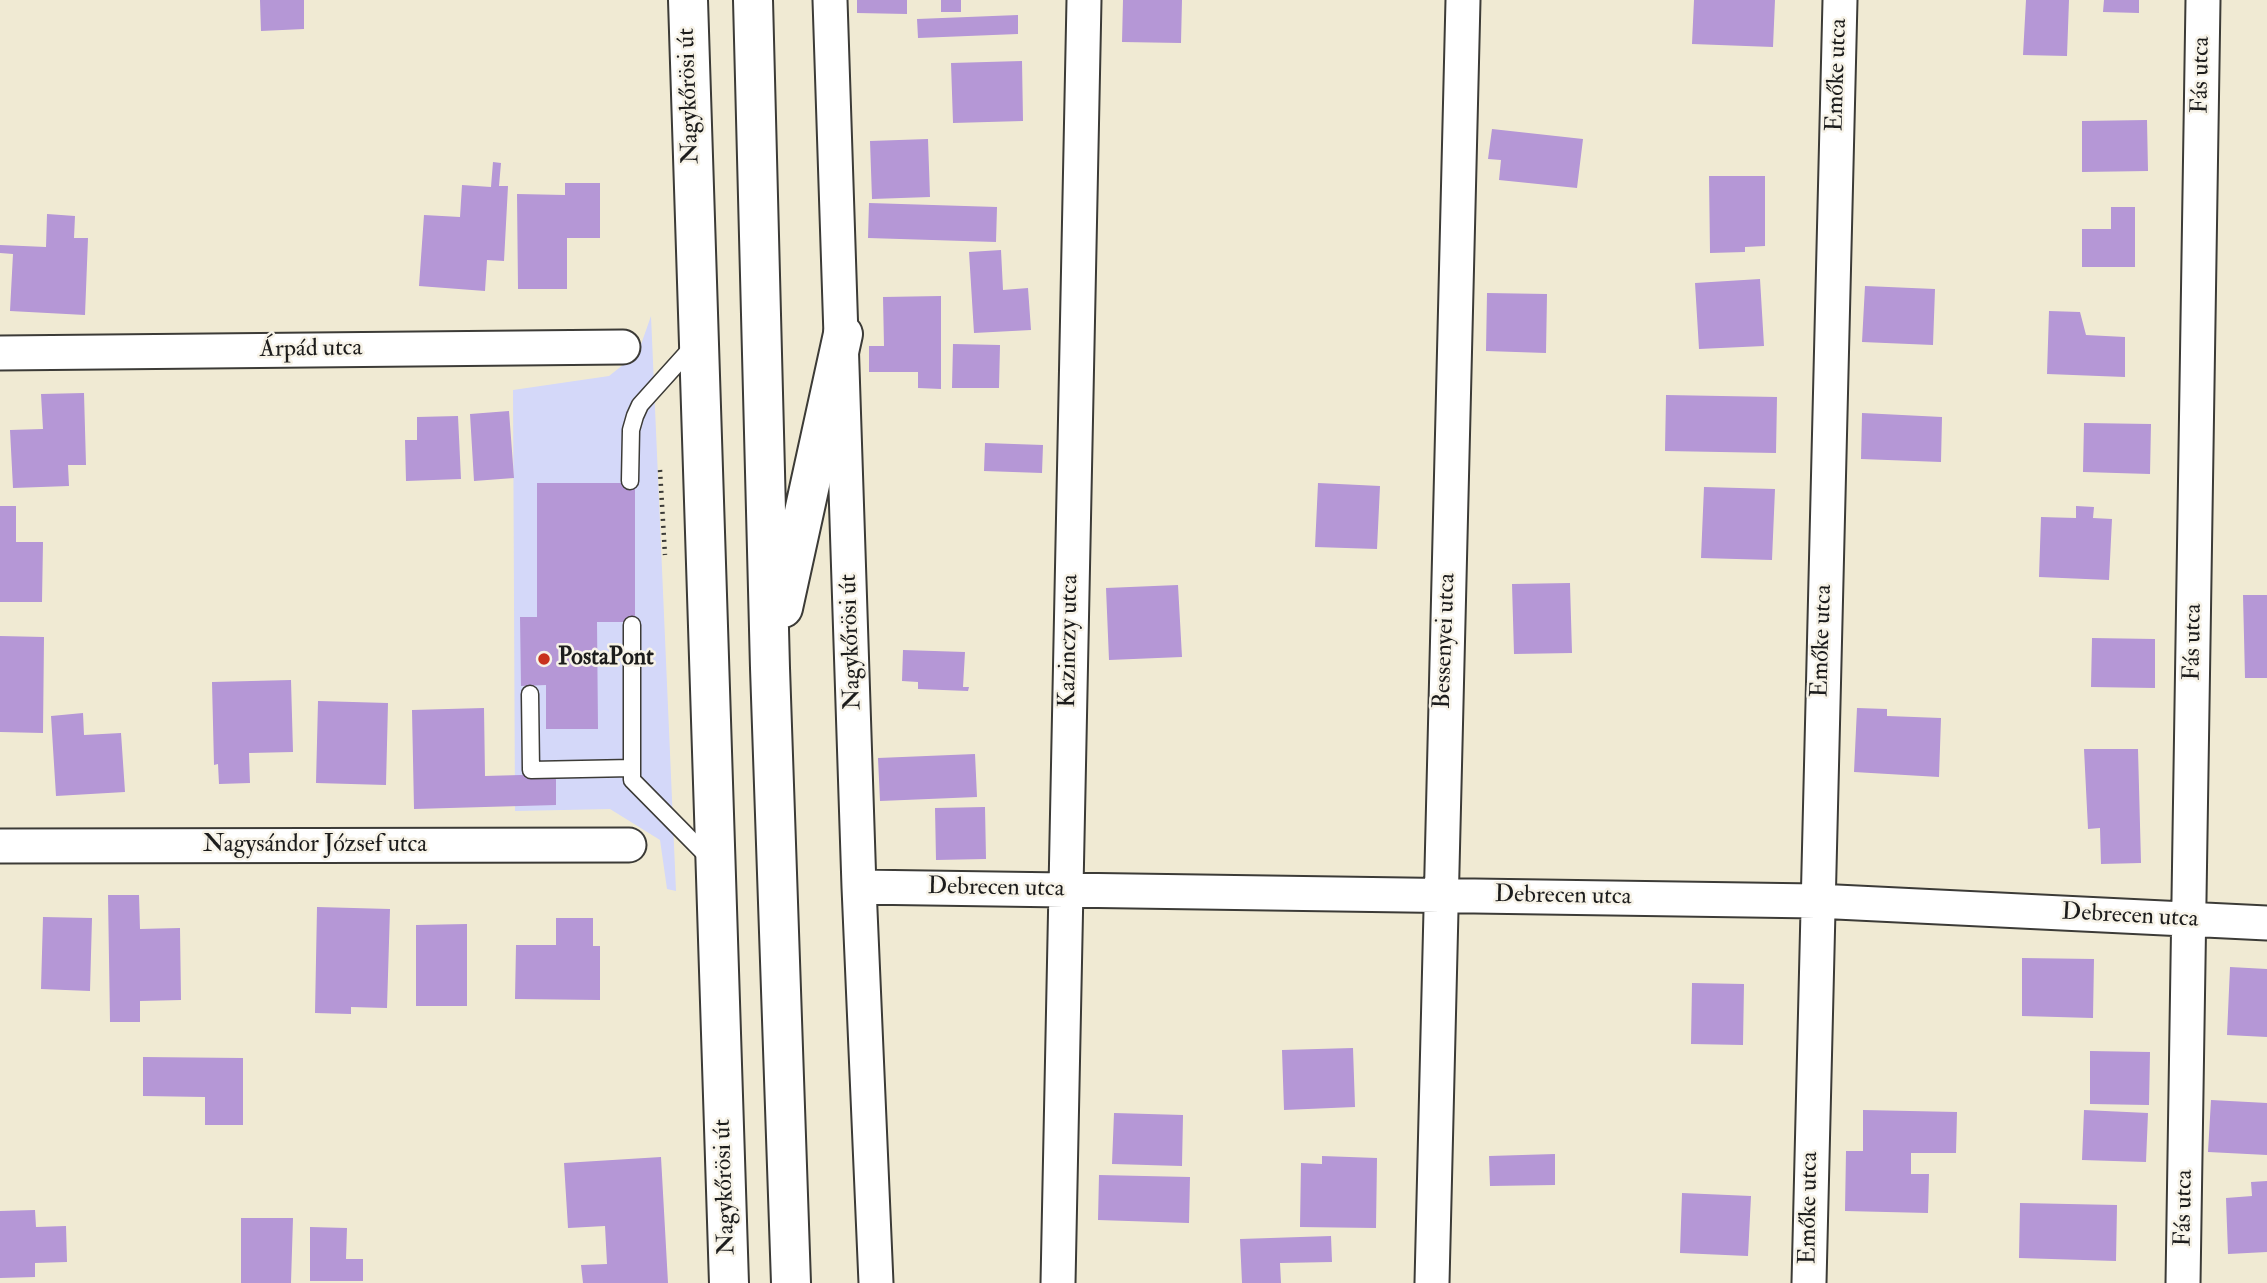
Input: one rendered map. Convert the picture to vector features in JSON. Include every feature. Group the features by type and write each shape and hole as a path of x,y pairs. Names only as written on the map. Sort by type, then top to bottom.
{"main road":[{"name":"Nagykőrösi út","path":"688,0 729,1283"},
{"path":"753,0 769,668 791,1283"},
{"path":"769,668 843,334"}],"street":[{"name":"Nagykőrösi út","path":"830,0 859,887 876,1283"},
{"name":"Kazinczy utca","path":"1058,1283 1084,0"},
{"name":"Bessenyei utca","path":"1432,1283 1439,895 1463,0"},
{"name":"Emőke utca","path":"1809,1283 1816,901 1840,0"},
{"name":"Fás utca","path":"2183,1283 2203,0"},
{"name":"Árpád utca","path":"0,353 622,347"},
{"name":"Nagysándor József utca","path":"0,846 629,845"},
{"name":"Debrecen utca","path":"859,887 1816,901 2267,923"}],"lane":[{"path":"630,481 631,430 640,405 698,340"},
{"path":"632,625 632,780 714,864"},
{"path":"530,694 531,770 632,768"}],"shaded area":[{"path":"651,316 676,891 667,889 660,840 610,809 515,811 513,390 609,376 638,353"}],"building":[{"path":"260,0 304,0 304,29 261,31"},
{"path":"857,0 907,0 907,14 857,13"},
{"path":"941,0 961,0 961,12 941,12"},
{"path":"1123,0 1182,0 1181,43 1122,42"},
{"path":"1694,0 1775,0 1773,47 1692,44"},
{"path":"2026,0 2069,0 2067,56 2023,55"},
{"path":"2104,0 2139,0 2139,13 2103,12"},
{"path":"1018,15 1018,34 918,38 917,19"},
{"path":"1022,61 1023,121 953,123 951,63"},
{"path":"2147,120 2148,171 2082,172 2082,121"},
{"path":"1492,129 1583,139 1577,188 1499,180 1501,160 1488,159"},
{"path":"928,139 930,197 872,199 870,141"},
{"path":"493,162 501,163 499,186 508,186 504,261 487,260 485,291 419,286 424,215 460,217 462,185 491,187"},
{"path":"1709,176 1765,176 1765,246 1745,247 1745,252 1710,253"},
{"path":"565,183 600,183 600,238 567,238 567,289 518,289 517,194 565,195"},
{"path":"869,203 997,207 996,242 868,238"},
{"path":"2111,207 2135,207 2135,267 2082,267 2082,229 2111,229"},
{"path":"47,214 75,216 74,238 88,238 85,315 10,311 13,254 0,253 0,245 46,247"},
{"path":"1001,250 1003,290 1028,288 1031,330 974,333 969,252"},
{"path":"1760,279 1764,346 1699,349 1695,283"},
{"path":"1865,286 1935,289 1933,345 1862,342"},
{"path":"1487,293 1547,294 1546,353 1486,351"},
{"path":"941,296 941,389 918,388 918,372 869,372 869,346 884,346 883,297"},
{"path":"2049,311 2080,312 2086,335 2125,337 2125,377 2047,374"},
{"path":"953,344 1000,345 999,388 952,388"},
{"path":"84,393 86,465 68,465 69,486 13,488 10,430 43,429 41,394"},
{"path":"1666,395 1777,397 1776,453 1665,451"},
{"path":"509,411 514,478 474,481 470,414"},
{"path":"1862,413 1942,417 1941,462 1861,459"},
{"path":"458,416 461,479 406,481 405,440 417,440 417,417"},
{"path":"2084,423 2151,424 2150,474 2083,472"},
{"path":"985,443 1043,445 1042,473 984,471"},
{"path":"537,483 635,483 635,622 597,622 598,729 546,729 546,685 521,686 520,617 537,617"},
{"path":"1318,483 1380,486 1377,549 1315,547"},
{"path":"1704,487 1775,489 1772,560 1701,558"},
{"path":"0,506 16,506 16,542 43,542 42,602 0,602"},
{"path":"2076,506 2094,507 2093,518 2112,519 2109,580 2039,577 2041,517 2076,518"},
{"path":"1570,583 1572,653 1514,654 1512,584"},
{"path":"1178,585 1182,657 1109,660 1106,588"},
{"path":"2243,595 2267,595 2267,678 2245,678"},
{"path":"0,636 44,637 43,733 0,732"},
{"path":"2092,638 2155,639 2155,688 2091,687"},
{"path":"903,650 965,652 963,687 969,687 968,691 918,689 918,682 902,681"},
{"path":"291,680 293,752 249,753 250,783 219,784 218,764 214,765 212,682"},
{"path":"318,701 388,703 386,785 316,783"},
{"path":"484,708 485,776 556,774 556,805 414,809 412,710"},
{"path":"1857,708 1887,709 1887,716 1941,718 1939,777 1854,772"},
{"path":"83,713 84,735 121,733 125,792 56,796 51,716"},
{"path":"2084,749 2138,749 2141,863 2101,864 2100,828 2088,829"},
{"path":"975,754 977,797 880,801 878,758"},
{"path":"985,807 986,859 936,860 935,808"},
{"path":"108,895 139,895 140,929 180,928 181,1000 140,1001 140,1022 110,1022"},
{"path":"317,907 390,909 387,1008 351,1007 351,1014 315,1013"},
{"path":"43,917 92,918 90,991 41,989"},
{"path":"556,918 593,918 593,946 600,946 600,1000 515,999 516,945 556,945"},
{"path":"467,924 467,1006 416,1006 416,925"},
{"path":"2022,958 2094,959 2093,1018 2022,1016"},
{"path":"2230,967 2267,969 2267,1037 2227,1035"},
{"path":"1692,983 1744,984 1743,1045 1691,1044"},
{"path":"1353,1048 1355,1107 1284,1110 1282,1050"},
{"path":"2090,1051 2150,1052 2149,1105 2090,1104"},
{"path":"143,1057 243,1058 243,1125 205,1125 205,1097 143,1096"},
{"path":"2211,1100 2267,1103 2267,1155 2208,1152"},
{"path":"1863,1110 1957,1112 1956,1153 1911,1153 1911,1174 1929,1174 1928,1213 1845,1211 1846,1151 1863,1151"},
{"path":"2084,1110 2148,1113 2146,1162 2082,1160"},
{"path":"1114,1113 1183,1115 1182,1166 1112,1164"},
{"path":"1555,1154 1555,1185 1490,1186 1489,1156"},
{"path":"1322,1156 1377,1158 1376,1228 1300,1227 1301,1163 1322,1164"},
{"path":"661,1157 668,1283 583,1283 581,1265 607,1264 605,1226 568,1228 564,1163"},
{"path":"1099,1175 1190,1177 1189,1223 1098,1220"},
{"path":"2267,1181 2267,1252 2228,1254 2226,1198 2252,1196 2251,1182"},
{"path":"1682,1193 1751,1196 1748,1256 1680,1253"},
{"path":"2020,1203 2117,1205 2116,1261 2019,1258"},
{"path":"35,1210 36,1227 66,1226 67,1262 35,1263 35,1277 0,1278 0,1211"},
{"path":"241,1218 293,1218 291,1283 241,1283"},
{"path":"310,1227 347,1228 346,1259 363,1259 363,1281 310,1281"},
{"path":"1331,1236 1332,1262 1280,1263 1281,1283 1242,1283 1240,1239"}],"place":[{"name":"PostaPont","path":"544,659"}]}
